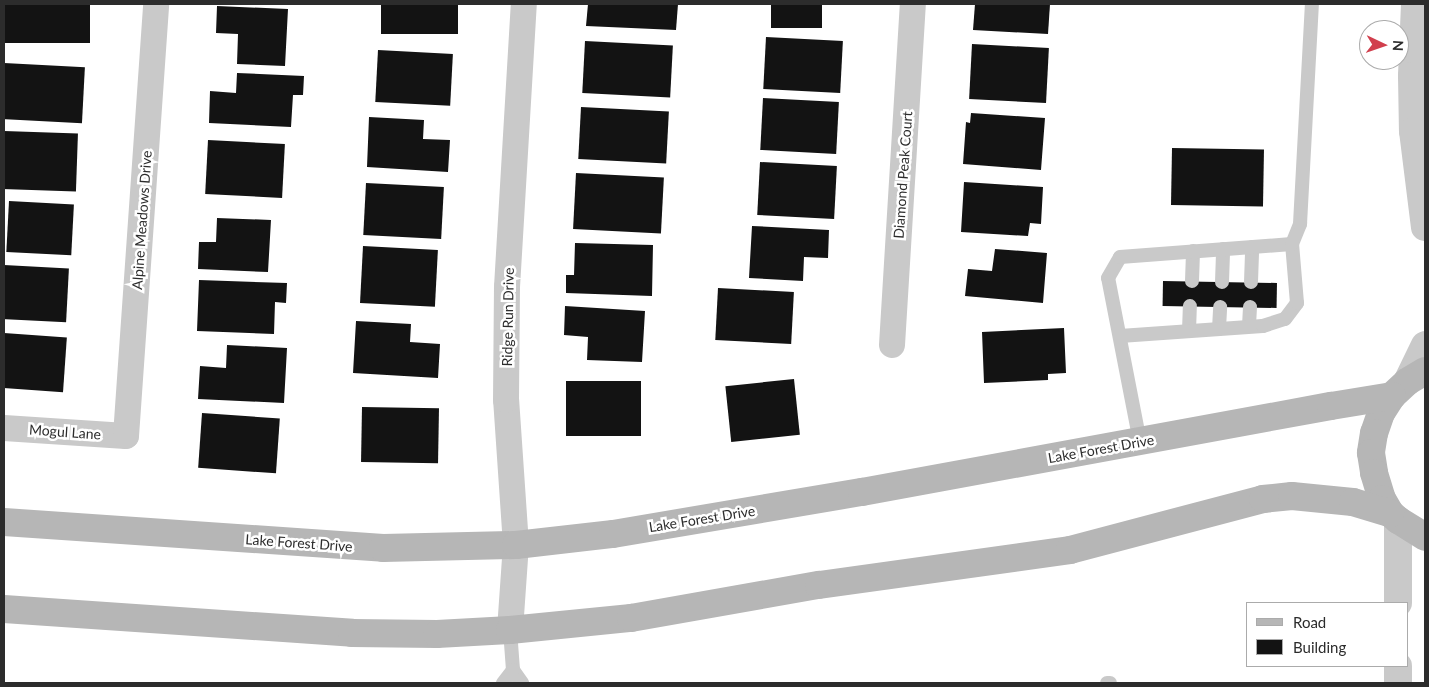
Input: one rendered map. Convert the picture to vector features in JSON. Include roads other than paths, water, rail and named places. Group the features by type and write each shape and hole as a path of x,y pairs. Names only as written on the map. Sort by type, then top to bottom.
{"main road":[{"name":"Lake Forest Drive","path":"4,522 383,548 516,545 613,534 1140,442 1331,406 1408,383"},
{"path":"1394,516 1382,498 1374,473 1371,453 1379,420 1408,383"},
{"path":"4,608 352,633 437,634 510,630 631,618 819,585 1070,550 1263,499 1292,496 1353,502 1394,516 1425,537"}],"street":[{"name":"Alpine Meadows Drive","path":"126,436 156,4"},
{"name":"Ridge Run Drive","path":"510,630 516,545 506,400 507,287 524,4"},
{"name":"Diamond Peak Court","path":"892,345 913,4"},
{"path":"1415,4 1412,76 1413,131 1425,227"},
{"path":"1408,383 1425,345"},
{"name":"Mogul Lane","path":"4,428 126,436"},
{"path":"1394,516 1398,602"},
{"path":"1398,667 1398,683"}],"lane":[{"path":"1120,336 1263,326 1285,319 1297,303 1292,244 1300,224 1312,4"},
{"path":"1140,442 1108,278 1120,257 1292,244"},
{"path":"1251,282 1252,247"},
{"path":"1222,282 1223,249"},
{"path":"1192,281 1193,251"},
{"path":"1189,331 1190,306"},
{"path":"1219,329 1220,307"},
{"path":"1249,326 1250,307"},
{"path":"510,630 512,670 522,683"},
{"path":"503,683 512,670"}]}
